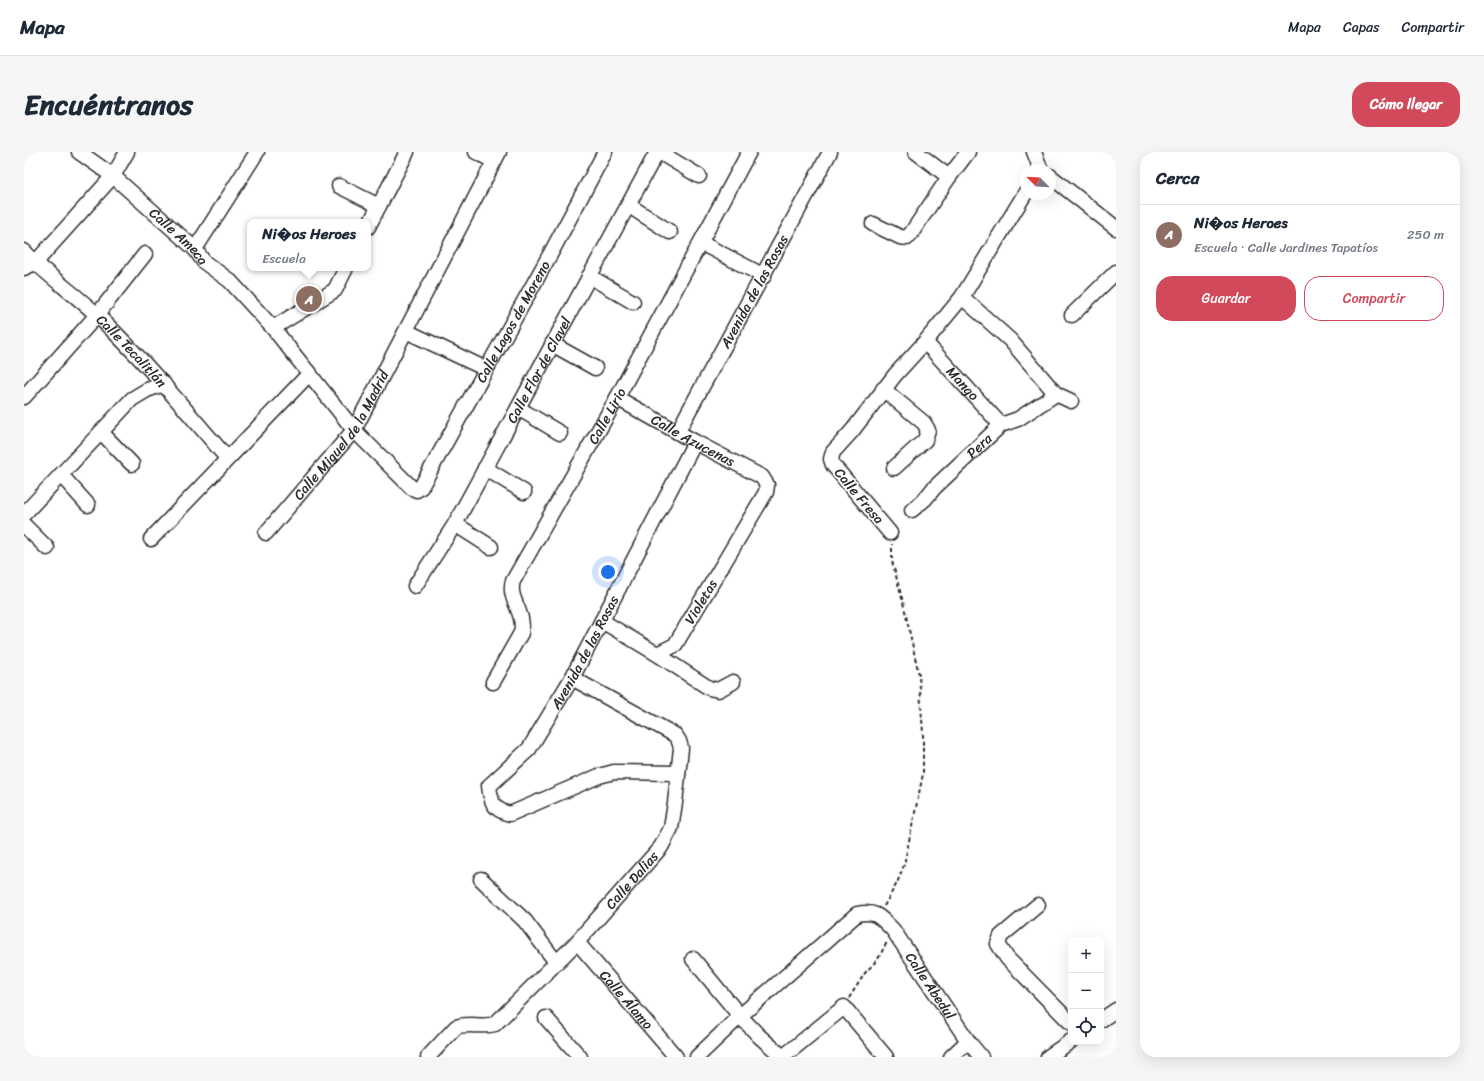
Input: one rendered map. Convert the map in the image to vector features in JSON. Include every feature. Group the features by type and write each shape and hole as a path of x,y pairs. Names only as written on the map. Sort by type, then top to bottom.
{"street":[{"name":"Calle Ameca","path":"79,152 113,176 195,249 204,262 230,281 273,328 354,430 412,488 417,490"},
{"path":"30,266 113,176 127,152"},
{"path":"195,249 256,152"},
{"path":"371,221 407,152"},
{"path":"476,152 496,157"},
{"name":"Calle Lagos de Moreno","path":"417,490 421,487 552,251 604,152"},
{"path":"658,152 699,176"},
{"name":"Calle Flor de Clavel","path":"415,586 455,524 658,152"},
{"name":"Calle Lirio","path":"493,682 521,633 523,625 512,595 511,588 513,580 617,398 749,152"},
{"name":"Avenida de las Rosas","path":"678,431 764,276 830,152"},
{"path":"916,152 949,177"},
{"path":"873,224 900,237 907,238 968,152"},
{"path":"1034,152 1039,164"},
{"name":"Calle Miguel de la Madrid","path":"266,533 354,430 496,157"},
{"path":"1056,181 1116,228"},
{"path":"340,186 379,206"},
{"path":"894,468 925,440 928,430 924,423 883,389 925,342 962,297 1021,200"},
{"path":"628,205 670,232"},
{"path":"701,243 764,276"},
{"name":"Calle Tecalitlán","path":"24,251 30,266 97,315 164,384 227,458"},
{"path":"24,397 97,315 145,254"},
{"path":"273,328 335,290 344,271"},
{"path":"1072,315 1116,272"},
{"path":"589,276 632,302"},
{"path":"962,297 1010,340 1056,394 1071,401"},
{"path":"406,331 486,369"},
{"name":"Mango","path":"925,342 1001,425"},
{"path":"552,344 594,368"},
{"path":"151,539 310,373"},
{"path":"24,514 132,399 147,390 164,384"},
{"name":"Calle Fresa","path":"883,389 852,431 834,452 831,459 833,465 890,533"},
{"name":"Pera","path":"912,510 1001,425 1018,419 1056,394"},
{"name":"Calle Azucenas","path":"617,398 678,431 695,442 762,477 767,485"},
{"path":"518,408 560,434"},
{"path":"101,432 132,464"},
{"name":"Avenida de las Rosas","path":"678,773 614,772 599,776 510,814 502,812 496,808 490,797 489,786 529,749 572,678 695,442"},
{"path":"485,468 524,492"},
{"path":"61,475 88,505"},
{"name":"Violetas","path":"657,654 675,645 766,492 767,485"},
{"path":"455,524 491,547"},
{"path":"24,525 47,548"},
{"path":"602,621 657,654 709,688 718,690 733,682"},
{"name":"Calle Dalias","path":"428,1057 456,1027 462,1024 489,1026 495,1024 577,942 661,846 671,828 681,748 679,741 675,735 572,678"},
{"path":"480,879 525,921 556,962"},
{"path":"1038,905 1002,936 998,944 1007,958 1068,1019"},
{"path":"697,1057 740,1016 857,914 868,912 879,916"},
{"name":"Calle Abedul","path":"879,916 893,930 968,1041 981,1057"},
{"name":"Calle Álamo","path":"577,942 676,1057"},
{"path":"693,959 740,1016 759,1036 783,1057 844,1007 886,1057"},
{"path":"1104,1018 1116,1010"},
{"path":"546,1018 580,1057"},
{"path":"951,1057 968,1041"},
{"path":"1048,1057 1068,1043"}],"path":[{"path":"879,916 897,883 904,865 923,774 923,733 919,675 903,602 892,561 893,546 890,533"},
{"path":"844,1007 865,974 878,960 893,930"}],"place":[{"name":"Ni�os Heroes","path":"309,299"}]}
